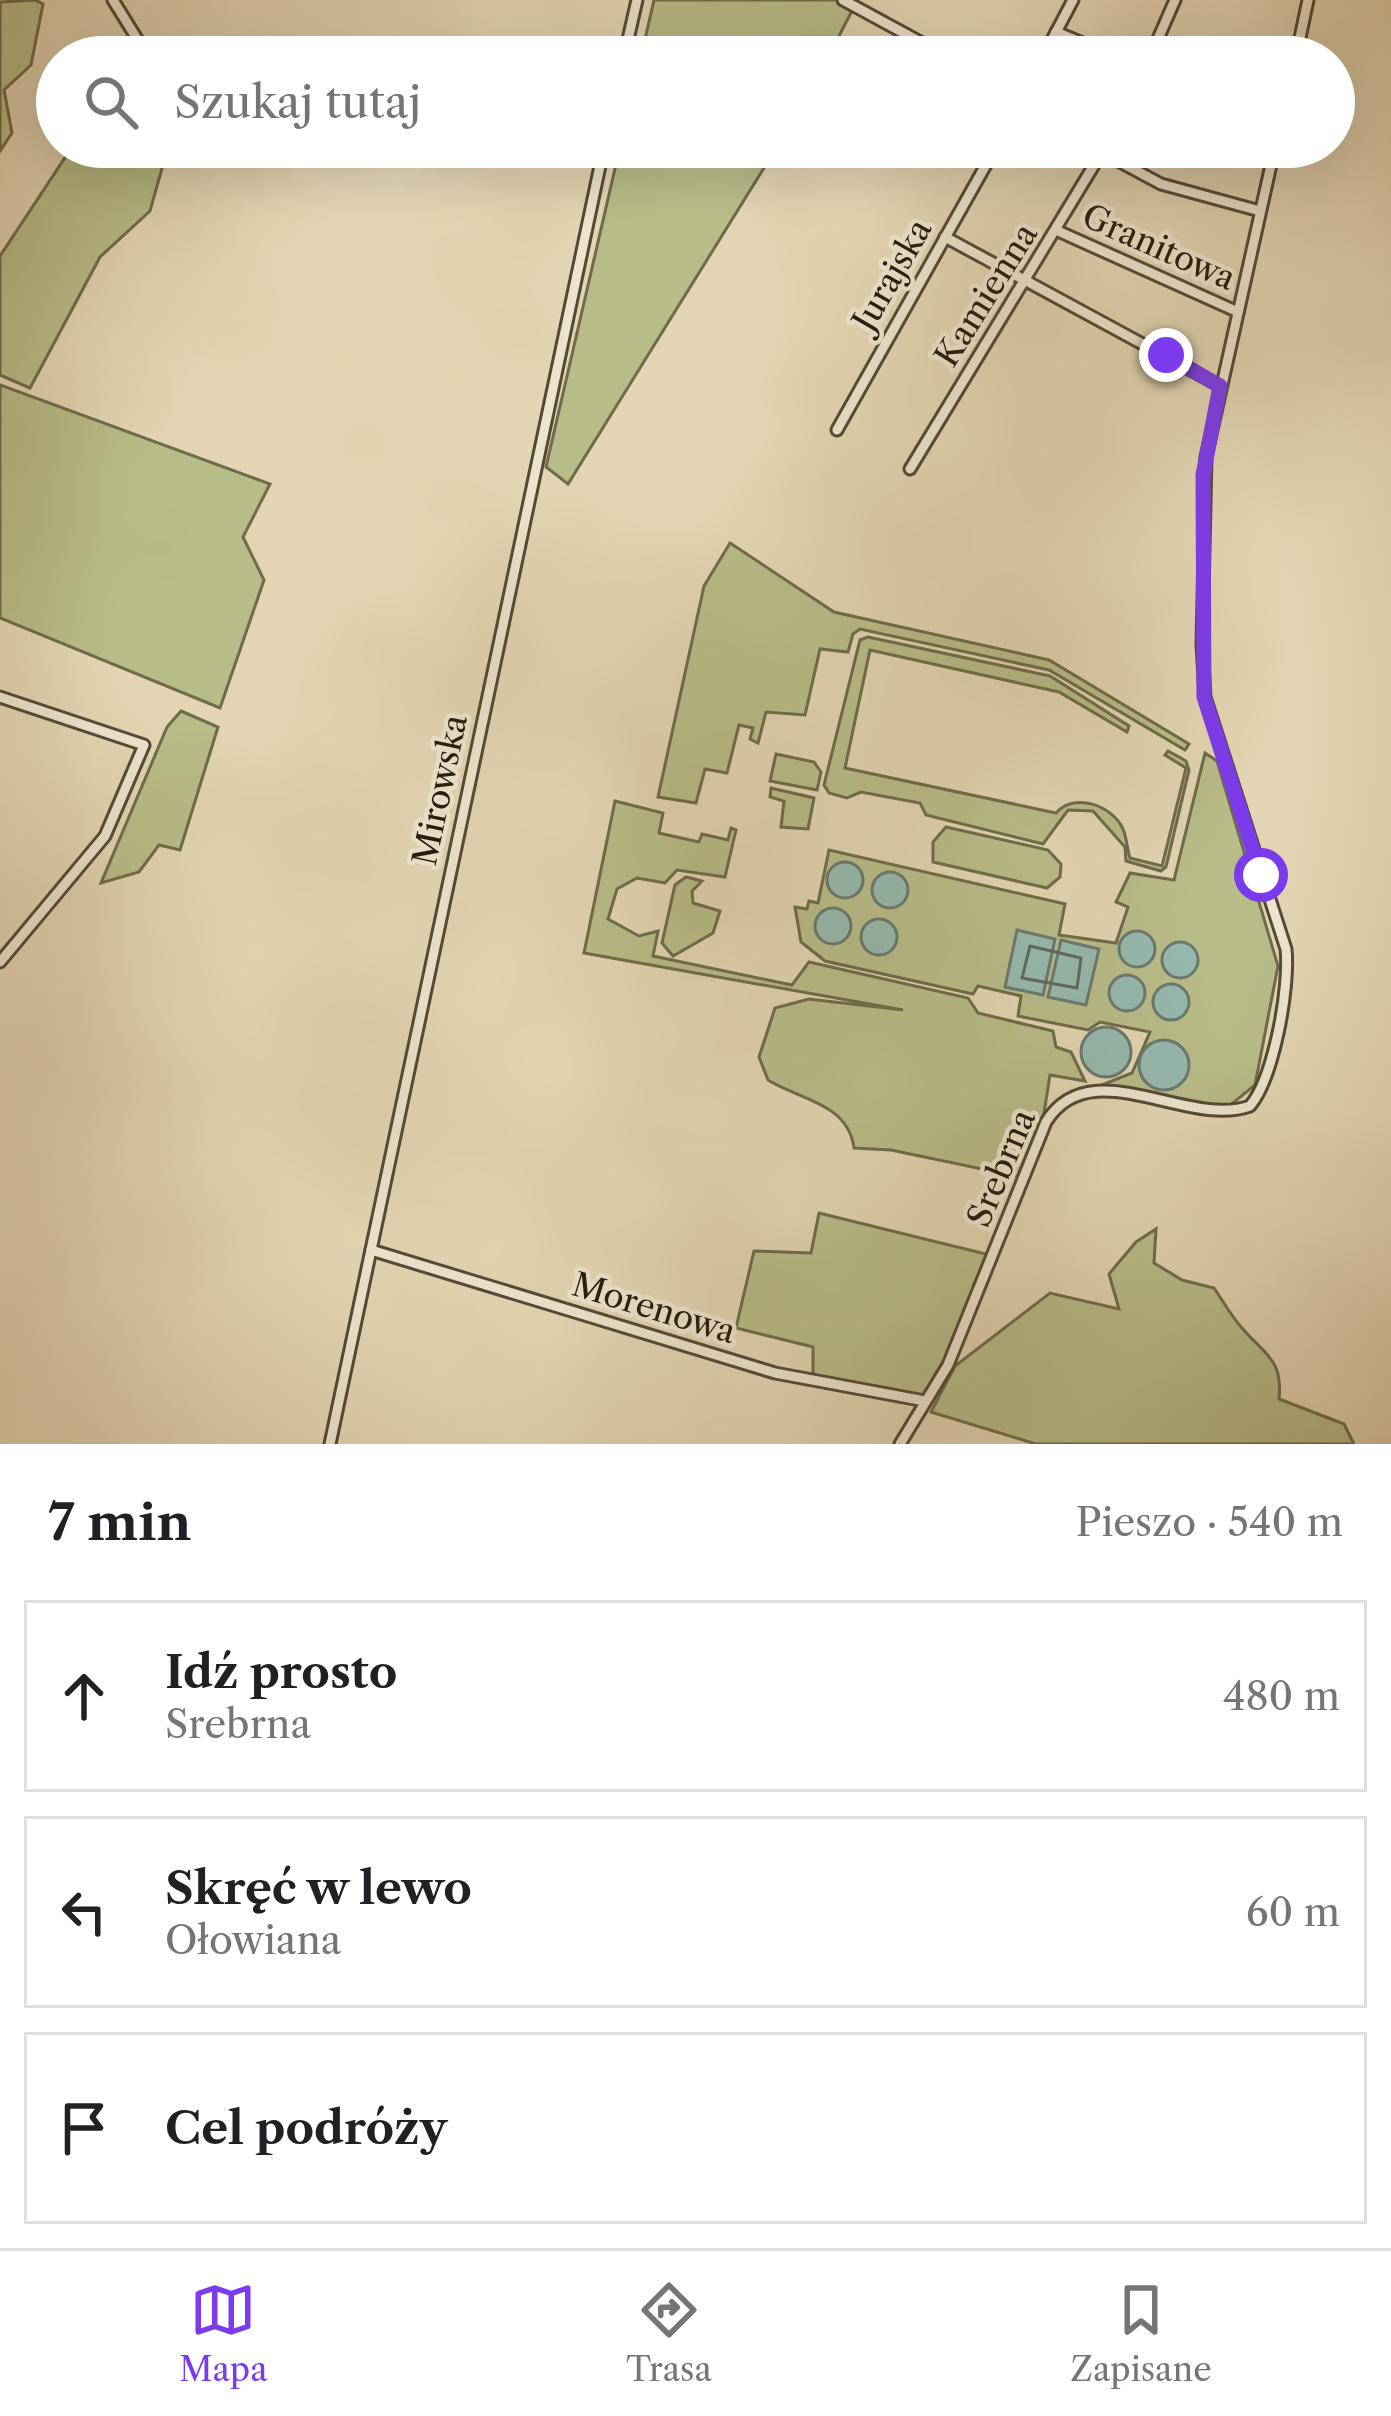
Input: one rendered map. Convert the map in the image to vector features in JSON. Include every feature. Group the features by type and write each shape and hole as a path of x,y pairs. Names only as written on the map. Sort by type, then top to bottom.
{"street":[{"path":"113,0 135,36"},
{"path":"629,36 637,0"},
{"path":"843,0 909,36"},
{"path":"1054,36 1073,0"},
{"path":"1159,36 1174,0"},
{"path":"1300,36 1308,0"},
{"path":"1056,32 1066,36"},
{"name":"Mirowska","path":"330,1444 600,168"},
{"name":"Jurajska","path":"837,430 984,168"},
{"name":"Kamienna","path":"910,469 1058,231 1090,168"},
{"path":"1133,168 1161,184 1260,211"},
{"name":"Srebrna","path":"900,1444 948,1365 1046,1122 1059,1105 1074,1095 1103,1090 1236,1111 1250,1106 1266,1077 1288,968 1286,949 1204,697 1203,475 1270,168"},
{"name":"Granitowa","path":"1058,231 1238,312"},
{"path":"945,237 1220,386"},
{"path":"0,697 144,745 105,836 0,962"},
{"name":"Morenowa","path":"371,1250 775,1373 925,1401"}],"green space":[{"path":"35,0 43,4 31,65 4,90 12,133 0,151 0,2"},
{"path":"654,0 839,0 853,9 839,36 646,36"},
{"path":"58,168 162,168 150,211 100,257 30,388 0,375 0,256"},
{"path":"615,168 764,168 568,484 546,467"},
{"path":"0,385 270,484 243,537 264,580 220,708 0,618"},
{"path":"730,543 834,612 1049,660 1189,744 1185,750 1049,670 860,629 853,634 848,652 820,649 805,715 766,712 758,743 750,739 753,728 739,725 727,773 705,769 696,803 658,797 704,586"},
{"path":"868,637 1050,676 1129,726 1127,732 1059,692 870,650 845,768 1056,813 1073,803 1092,804 1118,821 1130,858 1162,866 1186,768 1165,755 1168,751 1186,761 1189,770 1166,867 1161,871 1126,861 1125,847 1093,811 1068,810 1043,844 926,815 920,803 861,792 847,798 829,793 824,785 860,640"},
{"path":"181,711 218,727 180,850 159,845 139,872 101,883 167,727"},
{"path":"1205,753 1217,761 1278,966 1255,1085 1227,1108 1104,1084 1132,1073 1150,1032 1100,1022 1088,1030 1018,1016 1021,996 978,986 973,994 825,961 801,942 795,907 807,909 809,901 818,903 829,850 1065,904 1059,935 1116,943 1128,907 1116,902 1130,873 1174,880"},
{"path":"776,754 814,762 821,772 817,790 770,781"},
{"path":"771,788 814,798 808,829 781,827 784,801 770,797"},
{"path":"615,801 663,813 659,833 699,842 702,834 728,840 731,828 736,830 725,877 677,870 665,883 637,878 617,889 608,919 639,936 658,931 653,956 792,985 809,962 968,998 978,1013 1053,1031 1056,1047 1071,1052 1085,1081 1050,1075 1044,1113 1020,1177 891,1150 854,1148 843,1121 833,1112 768,1080 759,1057 775,1008 809,999 903,1010 584,953"},
{"path":"946,827 1048,850 1061,864 1060,877 1047,888 933,862 933,842"},
{"path":"686,877 702,881 692,891 693,903 720,911 713,933 673,956 662,943 675,885"},
{"path":"819,1213 990,1255 946,1361 921,1403 813,1383 813,1347 736,1328 754,1251 811,1253"},
{"path":"1156,1229 1154,1263 1182,1280 1214,1288 1275,1366 1279,1399 1344,1424 1354,1444 1036,1444 931,1412 955,1366 1050,1293 1119,1309 1109,1274 1136,1242"}],"water":[{"path":"845,862 858,867 863,880 858,893 845,898 832,893 827,880 832,867"},
{"path":"890,872 903,877 908,890 903,903 890,908 877,903 872,890 877,877"},
{"path":"833,908 846,913 851,926 846,939 833,944 820,939 815,926 820,913"},
{"path":"879,919 892,924 897,937 892,950 879,955 866,950 861,937 866,924"},
{"path":"1017,930 1055,939 1043,995 1005,987"},
{"path":"1137,931 1150,936 1155,949 1150,962 1137,967 1124,962 1119,949 1124,936"},
{"path":"1061,940 1099,949 1086,1005 1048,997"},
{"path":"1180,942 1193,947 1198,960 1193,973 1180,978 1167,973 1162,960 1167,947"},
{"path":"1127,975 1140,980 1145,993 1140,1006 1127,1011 1114,1006 1109,993 1114,980"},
{"path":"1171,984 1184,989 1189,1002 1184,1015 1171,1020 1158,1015 1153,1002 1158,989"},
{"path":"1106,1027 1124,1034 1131,1052 1124,1070 1106,1077 1088,1070 1081,1052 1088,1034"},
{"path":"1164,1040 1182,1047 1189,1065 1182,1083 1164,1090 1146,1083 1139,1065 1146,1047"}],"route":[{"path":"1166,355 1220,386 1203,475 1204,697 1261,875"}]}
